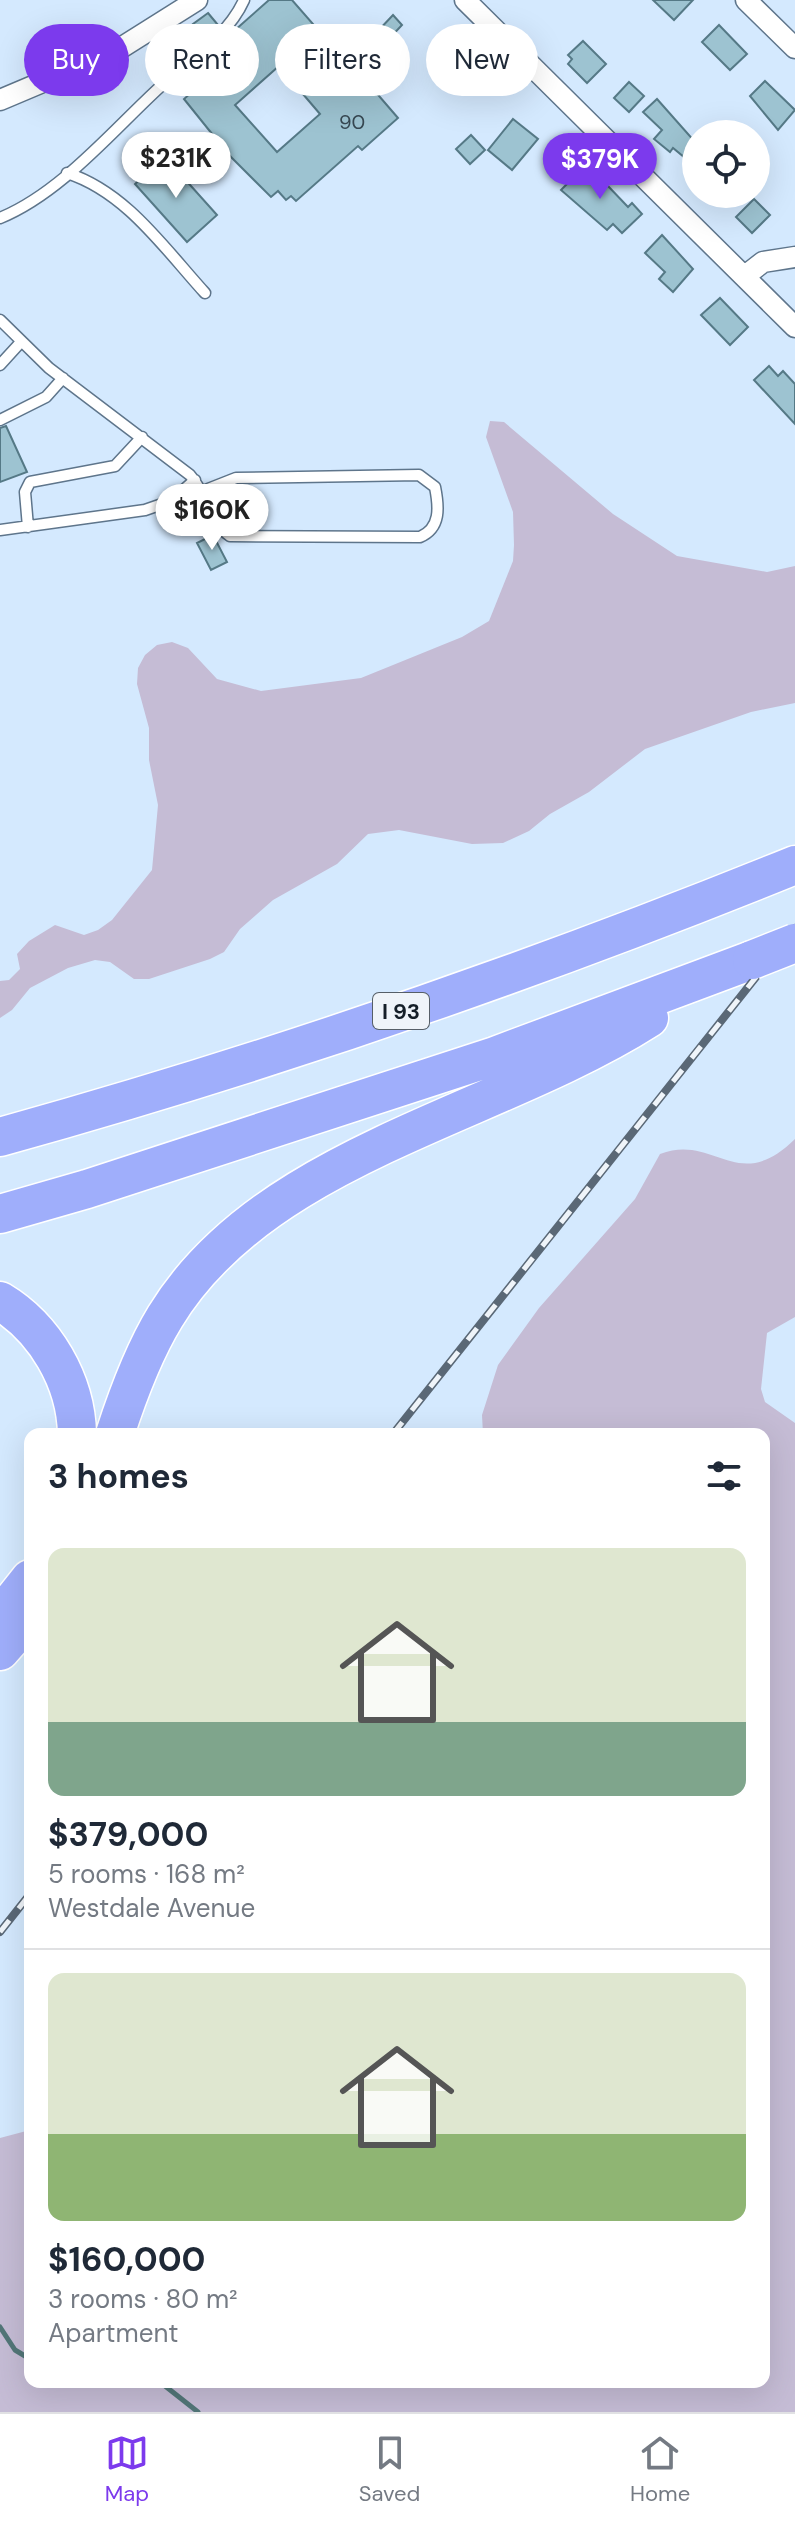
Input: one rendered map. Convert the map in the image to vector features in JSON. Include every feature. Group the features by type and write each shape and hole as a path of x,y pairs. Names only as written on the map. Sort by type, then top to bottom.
{"highway":[{"name":"I 93","path":"0,1137 420,1005 795,865"},
{"path":"0,1214 102,1185 480,1061 713,977 795,943"},
{"path":"117,1428 139,1368 164,1317 207,1261 257,1216 315,1181 604,1047 713,977"},
{"path":"0,1301 30,1325 59,1365 73,1402 76,1428"},
{"path":"0,1617 24,1587"},
{"path":"0,1651 24,1624"}],"street":[{"path":"0,100 116,51 197,0"},
{"path":"465,0 795,327"},
{"path":"746,0 795,48"},
{"path":"745,276 763,262 795,257"}],"lane":[{"path":"0,218 32,201 67,173 222,32 244,0"},
{"path":"67,173 94,183 121,202 205,293"},
{"path":"0,320 20,343 195,480 219,527 236,539 420,537 431,531 437,515 435,487 419,475 236,478 203,491"},
{"path":"0,365 20,343"},
{"path":"0,420 46,397 63,378"},
{"path":"28,527 25,492 30,482 115,466 142,437"},
{"path":"0,530 162,506 182,494 195,480"}],"shaded area":[{"path":"490,421 504,422 613,514 677,556 767,572 795,566 795,703 751,712 645,749 589,792 550,814 529,831 503,843 472,844 399,830 368,834 337,864 273,900 240,929 224,952 210,959 149,979 134,979 110,962 95,960 68,968 30,988 12,1010 0,1018 0,981 9,980 20,969 17,954 29,941 55,925 84,935 98,930 112,920 152,870 158,805 149,760 149,728 137,684 138,668 145,655 157,645 172,642 188,648 217,679 261,691 361,678 462,637 489,621 513,561 514,545 513,512 486,437"},
{"path":"795,1139 795,1317 767,1333 761,1389 765,1402 795,1423 795,2412 0,2412 0,2138 24,2132 24,2388 770,2388 770,1428 483,1428 482,1415 498,1365 539,1308 635,1199 660,1154 679,1150 696,1151 741,1163 757,1162 775,1155"}],"building":[{"path":"269,0 292,0 313,24 275,24 275,70 259,84 259,24 242,24"},
{"path":"653,0 693,0 674,20"},
{"path":"208,13 217,24 193,24"},
{"path":"393,15 401,24 385,24"},
{"path":"719,25 747,54 730,70 702,42"},
{"path":"583,41 606,64 587,83 568,64 572,59 568,55"},
{"path":"765,81 795,110 778,130 750,96"},
{"path":"629,82 644,96 629,112 614,98"},
{"path":"187,96 245,96 235,105 277,152 320,114 305,96 379,96 398,118 362,150 358,146 296,201 291,196 286,200 278,191 271,197 229,155 184,99"},
{"path":"657,99 682,127 682,155 673,148 670,152 654,139 662,130 643,112"},
{"path":"513,119 538,139 512,170 488,150"},
{"path":"471,135 485,150 470,164 456,149"},
{"path":"165,157 217,215 187,242 135,184"},
{"path":"587,164 628,207 632,203 642,214 622,233 613,224 607,230 561,190"},
{"path":"745,208 763,208 770,215 752,233 736,217"},
{"path":"662,235 693,269 673,292 659,279 665,272 645,253"},
{"path":"720,298 748,327 730,345 701,315"},
{"path":"769,366 778,376 783,371 795,384 795,424 754,380"},
{"path":"6,426 27,472 0,482 0,428"},
{"path":"213,535 227,562 211,570 197,543"}],"waterway":[{"path":"0,2327 15,2350 24,2355"},
{"path":"168,2388 198,2412"}],"railway":[{"path":"398,1428 795,928"},
{"path":"0,1932 24,1902"}]}
